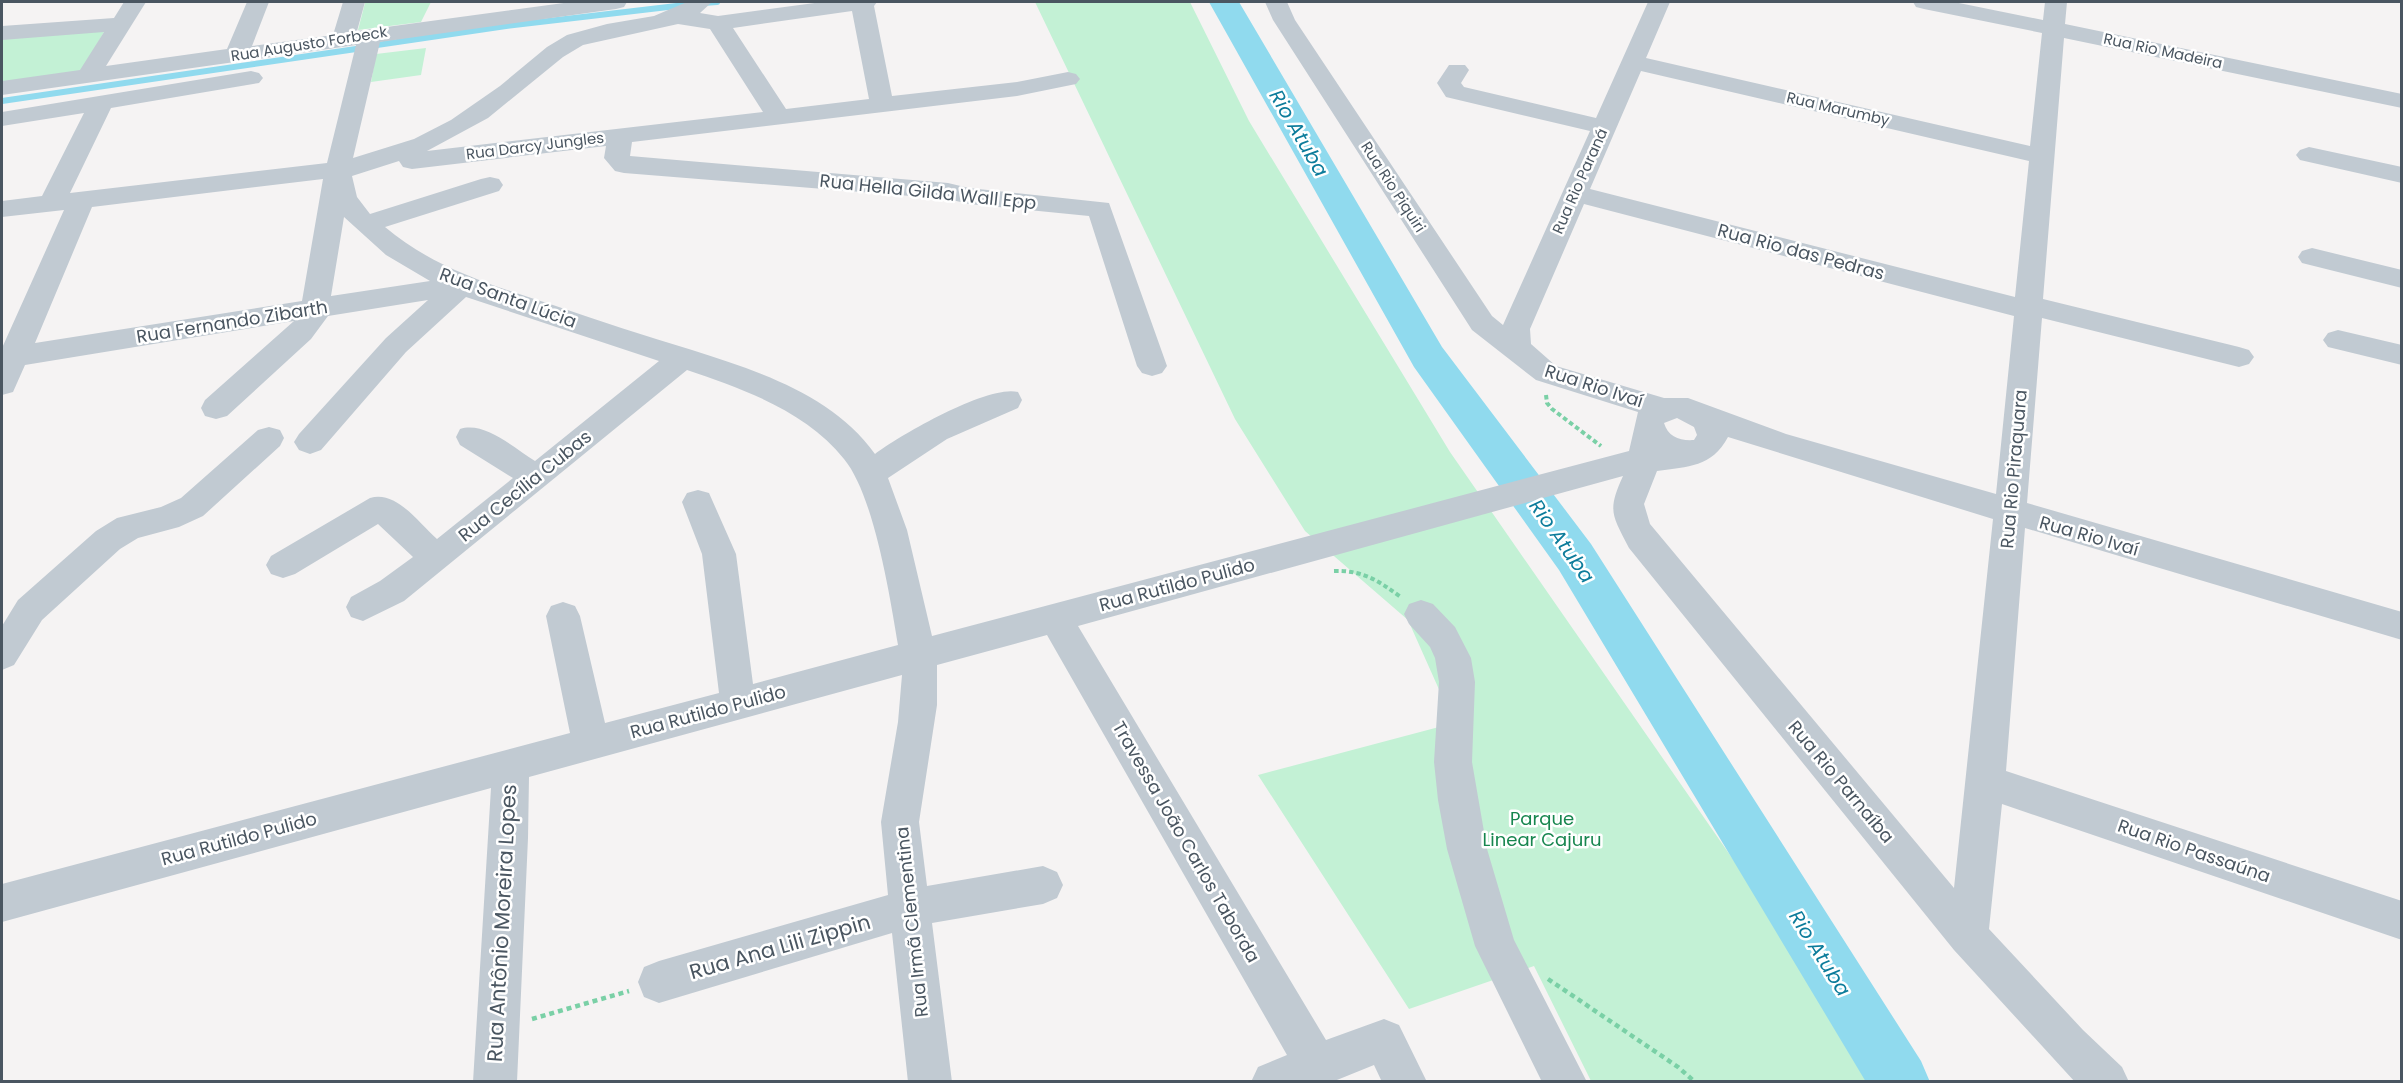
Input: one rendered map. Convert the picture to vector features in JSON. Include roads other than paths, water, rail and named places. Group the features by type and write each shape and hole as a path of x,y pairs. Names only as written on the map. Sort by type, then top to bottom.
{"street":[{"path":"88,76 135,2"},
{"path":"236,56 258,2"},
{"path":"343,39 354,2"},
{"path":"431,26 442,2"},
{"name":"Rua Augusto Forbeck","path":"2,88 431,26 616,2"},
{"path":"718,23 864,2 882,105"},
{"name":"Rua Rio Piquiri","path":"1276,2 1284,20 1469,306 1482,323 1536,366"},
{"name":"Rua Rio Paraná","path":"1536,366 1516,345 1515,329 1659,2"},
{"name":"Rua Rio Madeira","path":"1924,2 2055,15 2402,101"},
{"path":"338,169 407,153 440,138 481,112 557,50 576,39 690,10 718,23 779,117"},
{"name":"Rua Rio Piraquara","path":"1968,936 1986,781 2055,15"},
{"path":"2,33 121,24"},
{"path":"216,408 310,323 315,309 338,169 370,35"},
{"name":"Rua Marumby","path":"1633,62 2043,157"},
{"path":"1458,70 1449,83 1450,88 1455,92 1604,127"},
{"path":"2,119 251,78"},
{"name":"Rua Darcy Jungles","path":"2,209 882,105 1017,88 1068,79"},
{"path":"52,204 101,103"},
{"name":"Rua Hella Gilda Wall Epp","path":"621,136 617,158 624,165 948,191 969,196 1100,209 1152,366"},
{"path":"2309,155 2402,176"},
{"name":"Rua Santa Lúcia","path":"338,169 344,197 366,224 430,270 462,285 757,386 810,412 855,450 871,474 895,548 916,655"},
{"path":"366,224 490,185"},
{"name":"Rua Rio das Pedras","path":"1575,193 2028,308 2239,357"},
{"path":"2,384 7,358 82,200"},
{"path":"2312,257 2402,279"},
{"path":"310,442 396,345 462,285"},
{"name":"Rua Fernando Zibarth","path":"7,358 462,285"},
{"path":"2338,340 2402,355"},
{"name":"Rua Cecília Cubas","path":"363,607 392,591 436,558 682,359"},
{"name":"Rua Rio Ivaí","path":"1536,366 1637,445 1703,449 1778,443"},
{"path":"871,474 904,447 929,432 1007,400"},
{"name":"Rua Rio Ivaí","path":"1637,445 1688,409 1778,443 2010,513 2402,626"},
{"path":"1700,415 1712,429 1703,449"},
{"path":"471,437 535,476"},
{"path":"2,655 30,610 108,540 129,527 167,518 192,507 269,438"},
{"name":"Rua Rutildo Pulido","path":"2,903 1414,520 1637,445"},
{"name":"Rua Rio Parnaíba","path":"1637,445 1628,509 1641,539 1968,936 2068,1045 2107,1082"},
{"path":"698,502 719,554 738,704"},
{"path":"283,565 381,507 436,558"},
{"path":"1421,614 1443,637 1453,658 1456,682 1453,762 1457,800 1467,849 1495,946 1565,1082"},
{"path":"563,616 591,743"},
{"name":"Travessa João Carlos Taborda","path":"1055,618 1317,1065"},
{"name":"Rua Irmã Clementina","path":"916,655 920,688 901,800 900,822 908,910 930,1082"},
{"name":"Rua Antônio Moreira Lopes","path":"495,1082 509,838 510,765"},
{"name":"Rua Rio Passaúna","path":"1986,781 2402,921"},
{"name":"Rua Ana Lili Zippin","path":"659,982 908,910 988,891 1042,885"},
{"path":"1273,1082 1384,1040 1406,1082"}],"waterway":[{"path":"703,3 717,2"},
{"name":"Rio Atuba","path":"1224,2 1428,357 1575,557 1900,1082"},
{"path":"377,45 506,26 685,5"},
{"path":"2,101 356,49"}],"park label":[{"name":"Parque Linear Cajuru","path":"1542,829"}]}
